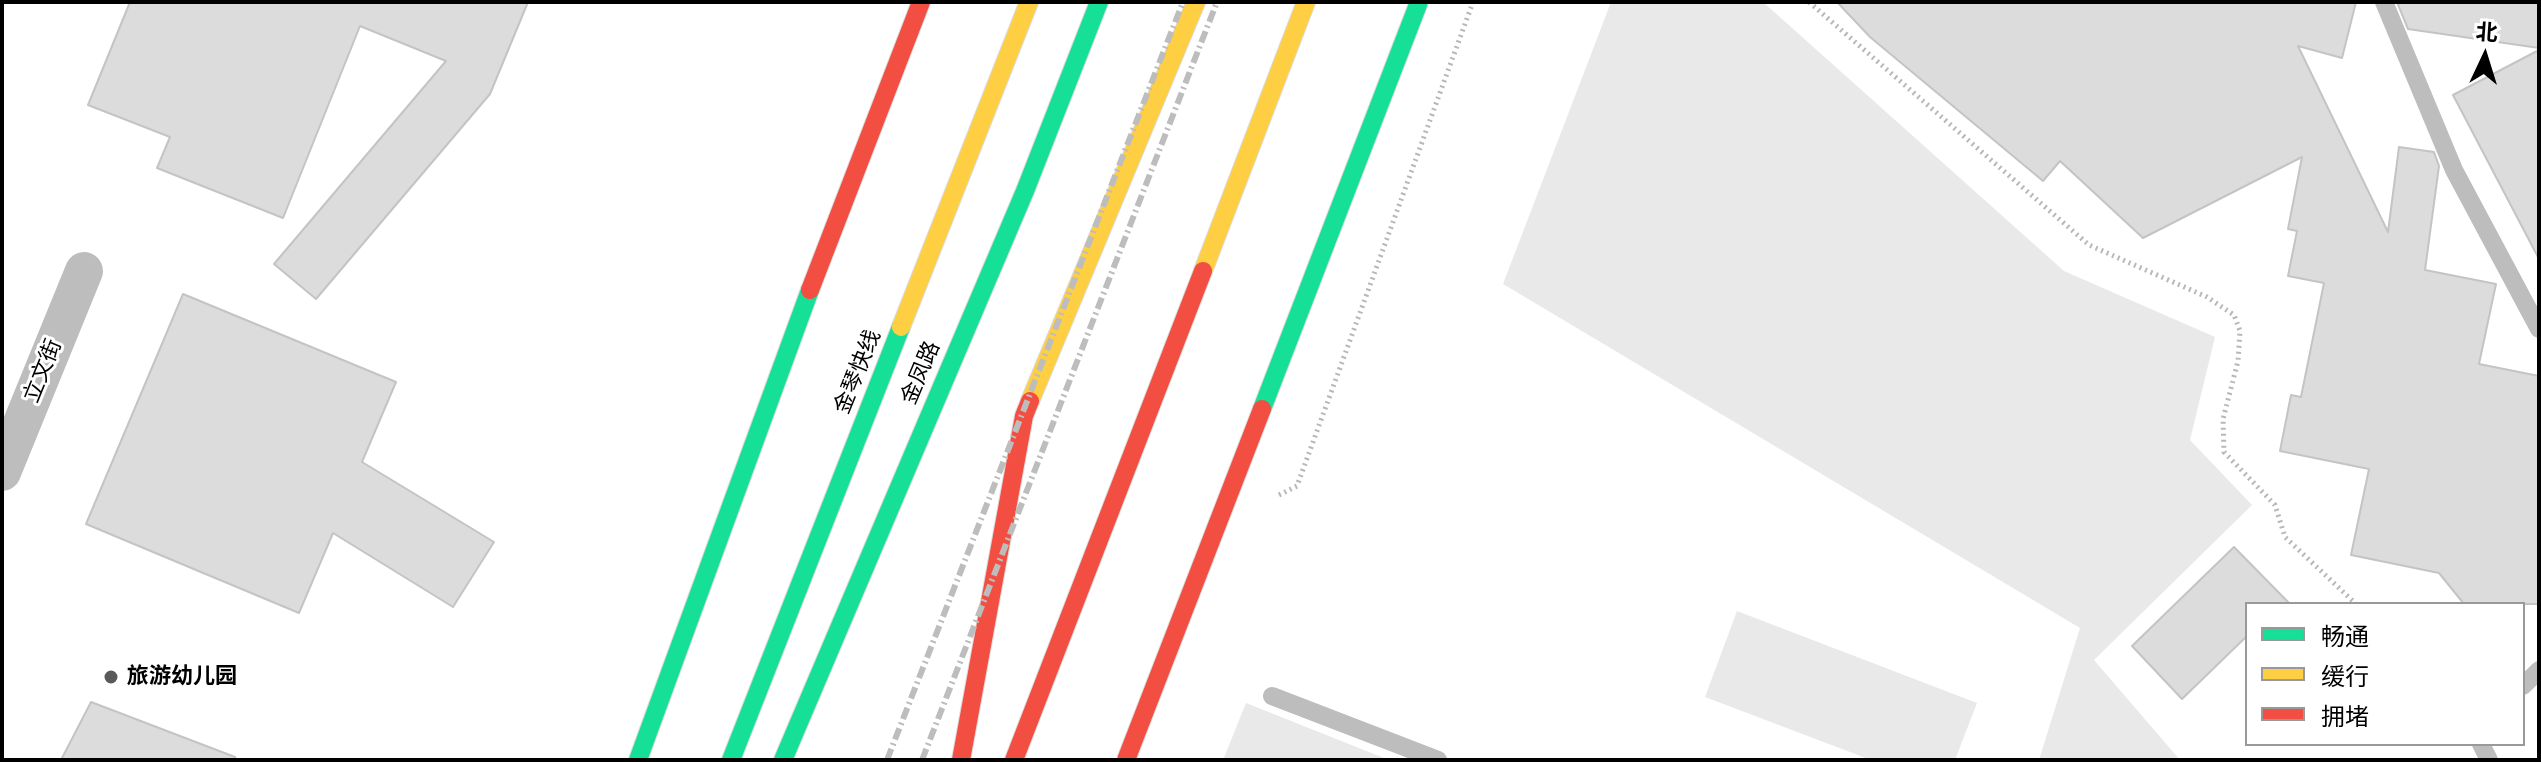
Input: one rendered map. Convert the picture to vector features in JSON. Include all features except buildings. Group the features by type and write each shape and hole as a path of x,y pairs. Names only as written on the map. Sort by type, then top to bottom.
{"main road":[{"path":"638,760 790,341 921,2"},
{"name":"金琴快线","path":"731,760 1029,2"},
{"name":"金凤路","path":"783,760 1025,191 1099,2"},
{"path":"961,760 1024,416 1196,2"},
{"path":"1014,760 1306,2"},
{"path":"1126,760 1419,2"}],"street":[{"name":"立文街","path":"2,472 84,271"}],"lane":[{"path":"2384,2 2454,170 2539,329"},
{"path":"1272,696 1438,760"}],"path":[{"path":"1809,2 2089,245 2207,297 2234,315 2240,331 2238,361 2223,419 2224,452 2275,505 2285,537 2354,602"}],"shaded area":[{"path":"1611,2 1763,2 2064,271 2215,337 2190,440 2252,505 2094,660 2180,760 2039,760 2080,628 1503,284"},
{"path":"1737,611 1977,703 1955,760 1871,760 1705,697"},
{"path":"1246,703 1389,760 1223,760"}],"railway":[{"path":"887,760 1183,2"},
{"path":"922,760 1217,2"}],"traffic: fast":[{"path":"783,760 1025,191 1099,2"},
{"path":"1262,409 1419,2"},
{"path":"638,760 810,290"},
{"path":"731,760 901,327"}],"traffic: slow":[{"path":"901,327 1029,2"},
{"path":"1030,401 1196,2"},
{"path":"1203,271 1306,2"}],"traffic: jam":[{"path":"810,290 921,2"},
{"path":"1014,760 1203,271"},
{"path":"961,760 1024,416 1030,401"},
{"path":"1126,760 1262,409"}],"place":[{"name":"旅游幼儿园","path":"111,677"}]}
